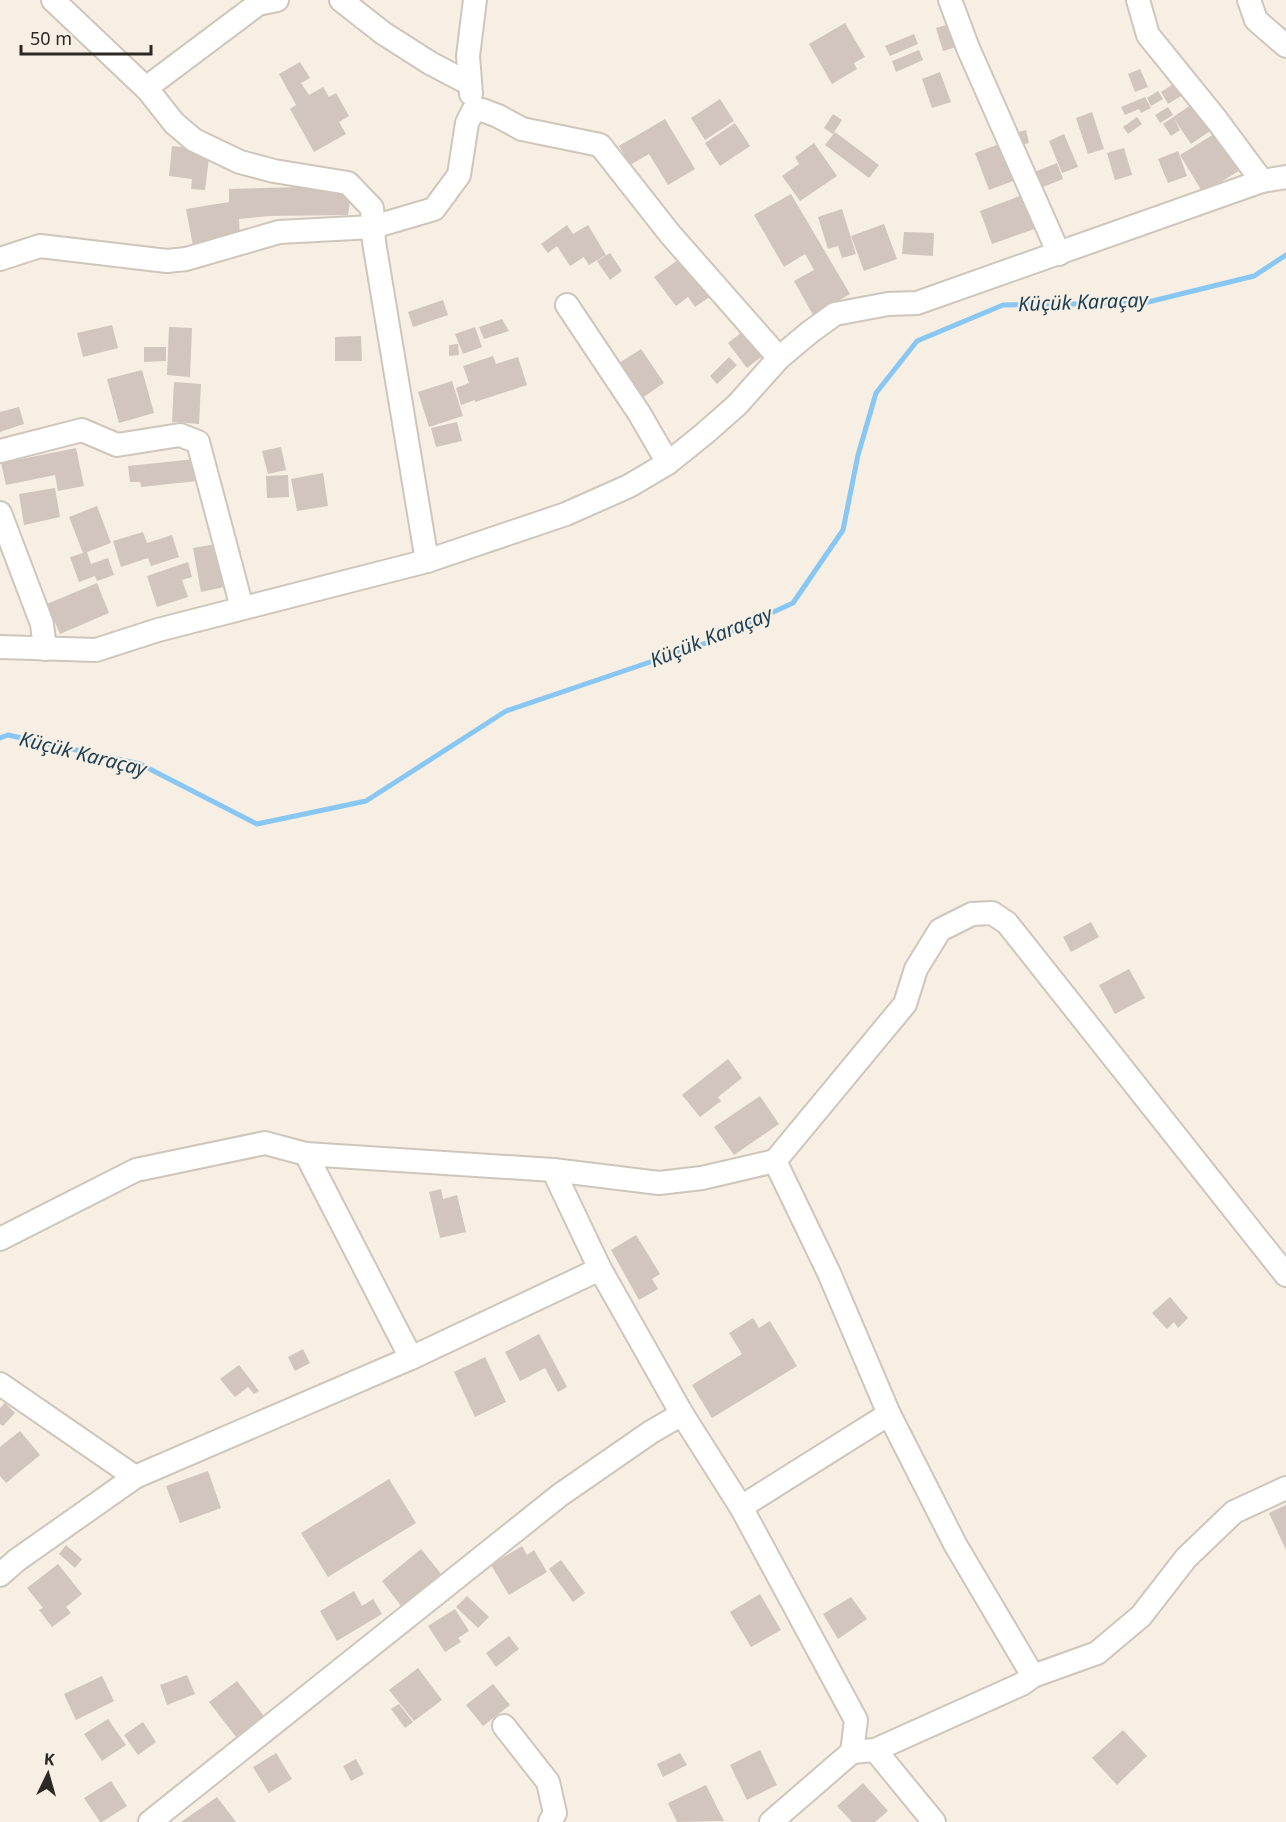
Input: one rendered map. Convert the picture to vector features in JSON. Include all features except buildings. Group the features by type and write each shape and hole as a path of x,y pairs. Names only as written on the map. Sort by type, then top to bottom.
{"street":[{"path":"53,0 146,88 174,123 194,140 240,162 274,171 348,183 372,208 374,242 427,561"},
{"path":"146,88 258,4 277,0"},
{"path":"341,0 383,33 430,63 470,84"},
{"path":"0,259 40,246 167,261 186,259 279,232 373,227 434,209 459,175 467,123 473,111 468,56 474,0"},
{"path":"950,0 968,48 1059,254"},
{"path":"1138,0 1148,35 1216,119 1262,181"},
{"path":"1248,0 1256,20 1286,46"},
{"path":"473,111 482,110 522,129 600,145 670,234 779,358"},
{"path":"0,647 96,650 158,630 427,561 566,514 629,486 668,463 737,405 779,358 835,314 888,304 917,303 1262,181 1286,177"},
{"path":"567,305 639,413 668,463"},
{"path":"0,451 82,430 117,445 180,435 198,442 242,608"},
{"path":"0,513 42,624 45,649"},
{"path":"0,1239 136,1170 266,1143 306,1154 553,1170 659,1183 702,1178 775,1161 905,1004 916,969 940,930 972,914 992,913 1006,923 1286,1275"},
{"path":"306,1154 411,1358"},
{"path":"775,1161 829,1273 889,1414 955,1544 1033,1676"},
{"path":"553,1170 600,1269 682,1414 741,1507 856,1720 863,1751 934,1822"},
{"path":"0,1575 17,1560 135,1477 411,1358 600,1269"},
{"path":"0,1384 135,1477"},
{"path":"150,1822 560,1495 651,1432 682,1414"},
{"path":"741,1507 889,1414"},
{"path":"771,1822 863,1751 1022,1684 1033,1676 1096,1653 1141,1616 1186,1558 1234,1512 1286,1488"},
{"path":"504,1726 549,1782 555,1813 550,1822"}],"waterway":[{"name":"Küçük Karaçay","path":"0,738 8,735 140,764 257,824 366,801 506,711 706,643 793,603 843,530 858,455 876,393 917,341 1003,305 1144,303 1254,276 1286,255"}]}
